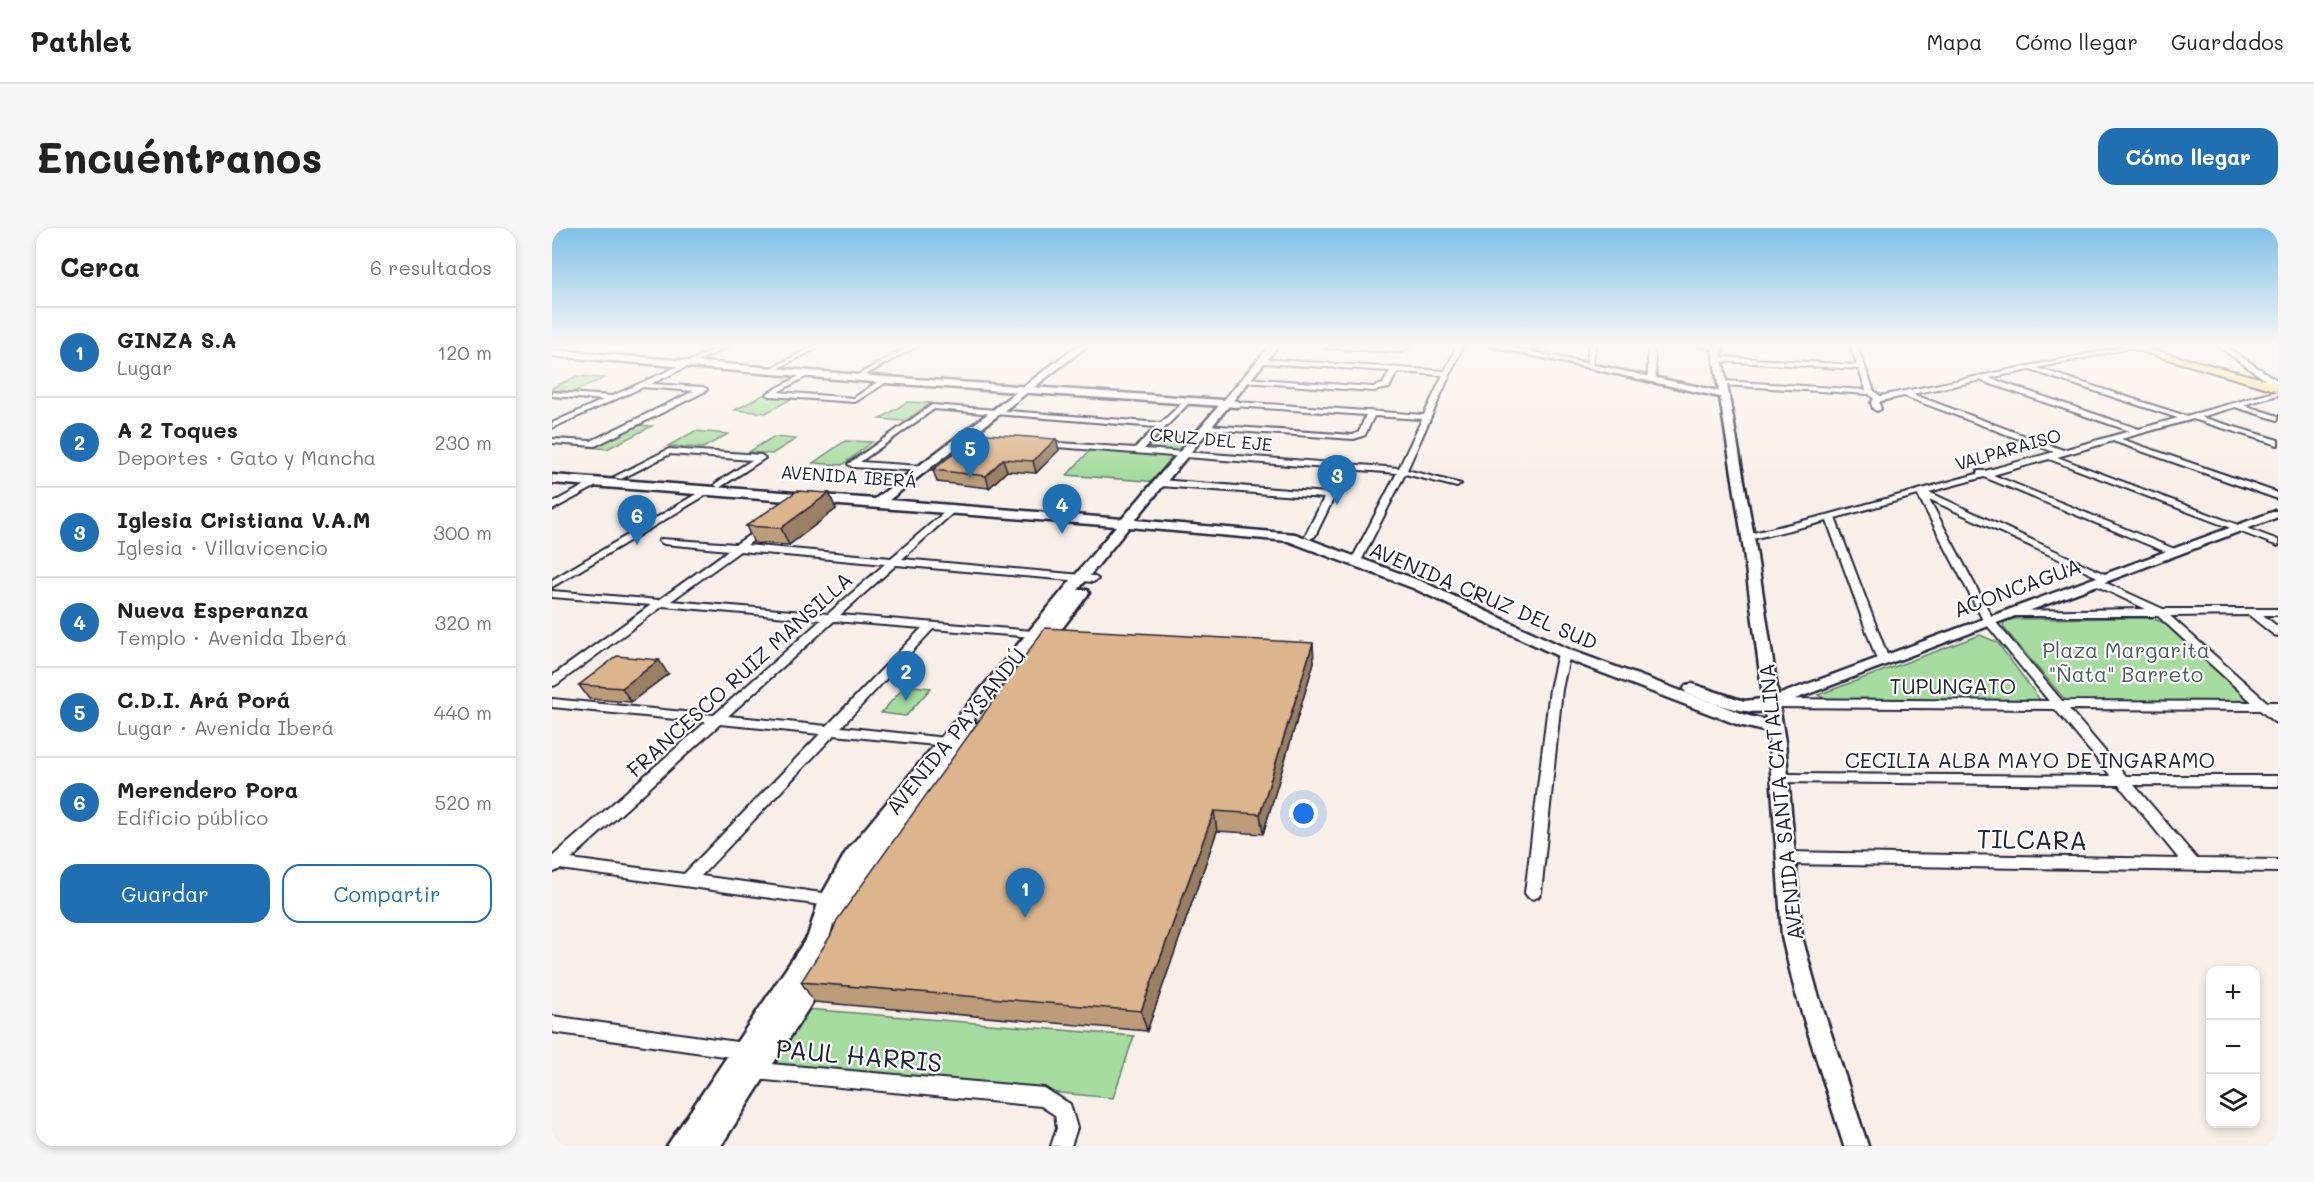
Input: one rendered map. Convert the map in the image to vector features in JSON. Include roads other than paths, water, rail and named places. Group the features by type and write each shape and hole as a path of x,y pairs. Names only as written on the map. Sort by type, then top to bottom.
{"main road":[{"name":"AVENIDA PAYSANDÚ","path":"840,901 1086,579 1245,389"},
{"path":"890,500 921,469 1031,390"},
{"path":"890,500 974,439 1001,413"},
{"name":"AVENIDA IBERÁ","path":"552,472 808,497 890,500 952,508 1134,520"},
{"name":"AVENIDA IBERÁ","path":"552,479 713,487 1134,520"},
{"name":"AVENIDA CRUZ DEL SUD","path":"1134,520 1290,537 1431,580 1576,648 1743,707 1771,703"},
{"name":"AVENIDA CRUZ DEL SUD","path":"1134,520 1301,531 1322,543 1564,653 1745,720 1772,727"},
{"name":"AVENIDA PAYSANDÚ","path":"680,1146 749,1061 833,947 840,901 854,857 1034,634 1086,579"},
{"name":"AVENIDA PAYSANDÚ","path":"706,1146 749,1061"}],"street":[{"path":"552,426 632,389"},
{"path":"552,441 592,444 703,389 700,389"},
{"path":"780,389 770,394 855,400 872,389"},
{"path":"1014,389 1427,417"},
{"path":"1357,559 1402,471 1439,389"},
{"path":"1695,389 1725,395"},
{"name":"AVENIDA SANTA CATALINA","path":"1724,389 1748,537 1771,703 1772,727 1781,779 1792,937 1856,1146"},
{"path":"1819,389 1871,392"},
{"path":"1870,389 1878,399"},
{"path":"1878,399 1936,389"},
{"path":"2014,389 2137,431"},
{"path":"2096,389 2278,443"},
{"name":"VALPARAISO","path":"1748,537 1830,517 2234,405 2273,389"},
{"path":"552,394 613,398"},
{"path":"1906,395 2061,452"},
{"path":"1877,409 1875,403 1878,399"},
{"path":"1138,450 1186,401"},
{"path":"2234,405 2278,418"},
{"path":"921,469 852,464 932,407 1162,425"},
{"path":"1212,427 1354,437 1362,433 1371,413"},
{"path":"552,420 563,420"},
{"path":"962,438 1010,442"},
{"path":"2111,438 2278,496"},
{"name":"CRUZ DEL EJE","path":"1033,443 1402,471 1457,484"},
{"path":"552,584 761,458 669,451 618,477"},
{"path":"2048,456 2278,543"},
{"path":"1310,536 1345,466"},
{"path":"1982,473 2174,552"},
{"path":"552,507 597,482"},
{"path":"1166,484 1329,496"},
{"path":"1921,492 2101,579 2160,612 2278,719"},
{"path":"1921,492 1988,620 2194,866"},
{"path":"796,506 808,497"},
{"name":"FRANCESCO RUIZ MANSILLA","path":"554,864 719,719 952,508"},
{"name":"ACONCAGUA","path":"1771,703 2278,513"},
{"path":"1830,517 1884,660"},
{"path":"552,682 777,519"},
{"path":"664,541 1086,579"},
{"path":"552,594 1034,634"},
{"path":"2252,612 2278,633"},
{"path":"2007,613 2278,612"},
{"path":"689,879 931,625"},
{"path":"1533,893 1556,689 1564,653"},
{"name":"TUPUNGATO","path":"1771,703 2278,706"},
{"path":"552,704 946,742"},
{"name":"CECILIA ALBA MAYO DE INGARAMO","path":"1781,779 2278,781"},
{"name":"TILCARA","path":"1785,858 2278,866"},
{"path":"554,864 689,879 840,901"},
{"name":"PAUL HARRIS","path":"555,1028 749,1061 1044,1096 1063,1110 1067,1128 1061,1146"}],"place":[{"name":"C.D.I. Ará Porá","path":"970,478"},
{"name":"Iglesia Cristiana V.A.M","path":"1337,505"},
{"name":"Nueva Esperanza","path":"1062,534"},
{"name":"Merendero Pora","path":"637,545"},
{"name":"A 2 Toques","path":"906,701"},
{"name":"GINZA S.A","path":"1025,918"}],"park label":[{"name":"Plaza Margarita \"Ñata\" Barreto","path":"2126,661"}]}
